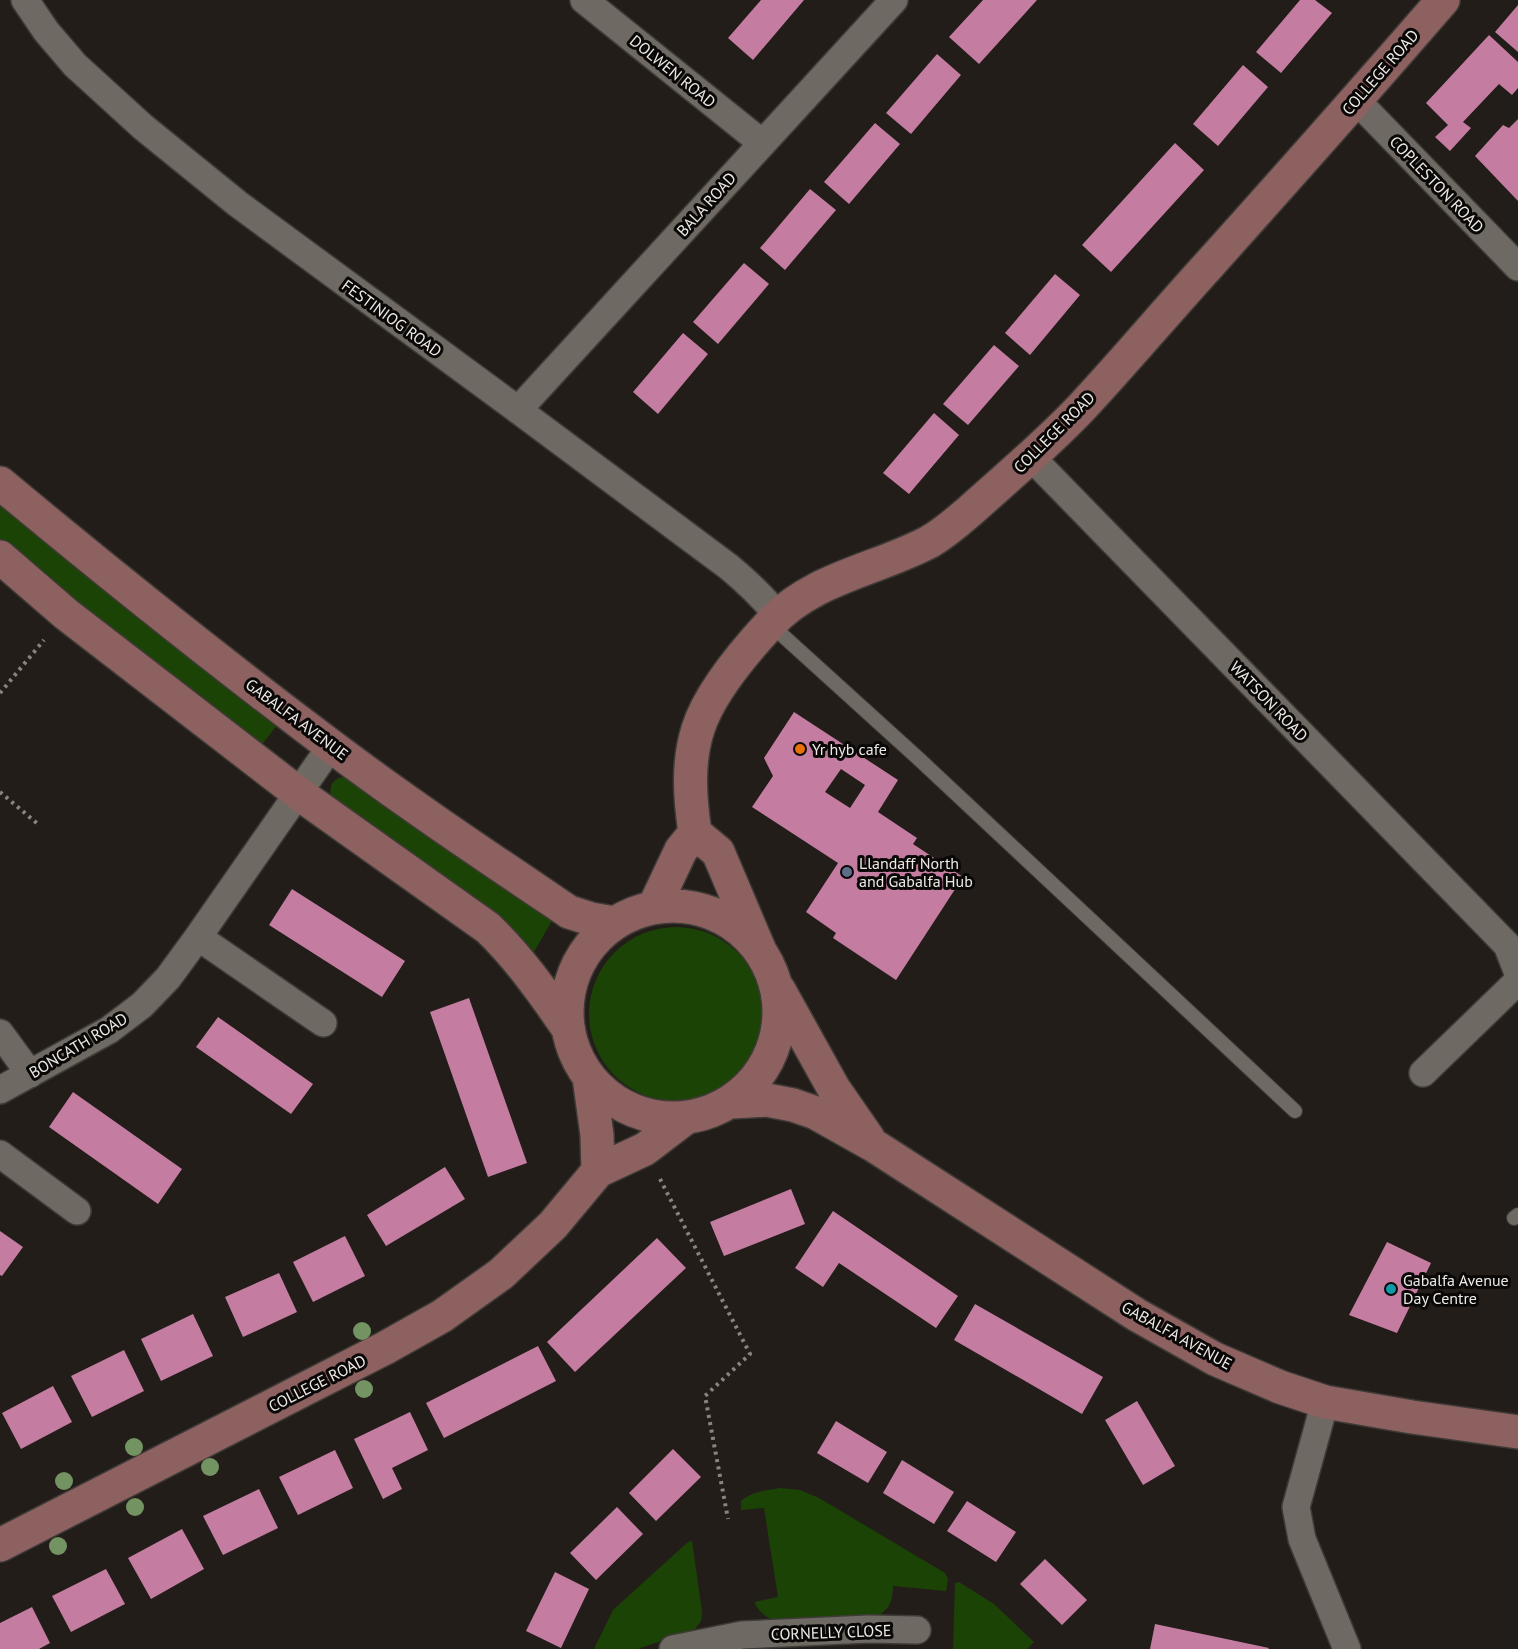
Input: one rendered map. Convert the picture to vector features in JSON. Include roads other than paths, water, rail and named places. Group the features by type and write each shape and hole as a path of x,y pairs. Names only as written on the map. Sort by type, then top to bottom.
{"street":[{"name":"FESTINIOG ROAD","path":"24,0 46,31 75,65 142,127 238,204 729,567 766,600 774,620"},
{"name":"DOLWEN ROAD","path":"584,0 762,143"},
{"name":"BALA ROAD","path":"518,410 894,0"},
{"name":"COLLEGE ROAD","path":"695,833 690,777 698,729 721,685 774,620 788,606 829,583 930,542 948,530 1031,457 1082,406 1443,0"},
{"name":"COPLESTON ROAD","path":"1356,100 1518,267"},
{"name":"WATSON ROAD","path":"1031,457 1513,942"},
{"name":"GABALFA AVENUE","path":"0,483 93,561 331,746 447,830 569,912 614,923"},
{"path":"0,557 66,614 298,793 488,928 502,941 538,985 567,1027"},
{"name":"BONCATH ROAD","path":"0,1090 109,1030 142,1005 168,978 331,746"},
{"path":"654,908 681,850 695,833 718,852 776,984 780,1019 771,1054 752,1084 731,1102 705,1114 687,1118 654,1117 616,1102 589,1077 575,1053 567,1027 567,997 576,968 592,943 614,923 633,913 654,908 684,906 713,914 740,929 760,951"},
{"path":"198,938 323,1023"},
{"path":"1513,942 1518,973"},
{"path":"1423,1073 1518,981"},
{"name":"GABALFA AVENUE","path":"776,984 834,1089 873,1144"},
{"path":"0,1033 30,1074"},
{"path":"589,1077 597,1135 598,1171"},
{"name":"GABALFA AVENUE","path":"731,1102 767,1100 794,1105 816,1113 873,1144 1137,1315 1215,1359 1280,1387 1325,1402 1518,1432"},
{"name":"COLLEGE ROAD","path":"0,1545 385,1348 442,1316 501,1274 530,1248 553,1225 598,1171 645,1149 687,1118"},
{"path":"0,1154 78,1210"},
{"path":"1325,1402 1296,1507 1302,1539 1347,1649"},
{"name":"CORNELLY CLOSE","path":"673,1649 752,1634 868,1629 917,1630"}],"lane":[{"path":"774,620 1295,1111"}],"place":[{"name":"Yr hyb cafe","path":"800,749"},
{"name":"Llandaff North and Gabalfa Hub","path":"847,872"},
{"name":"Gabalfa Avenue Day Centre","path":"1391,1289"}]}
